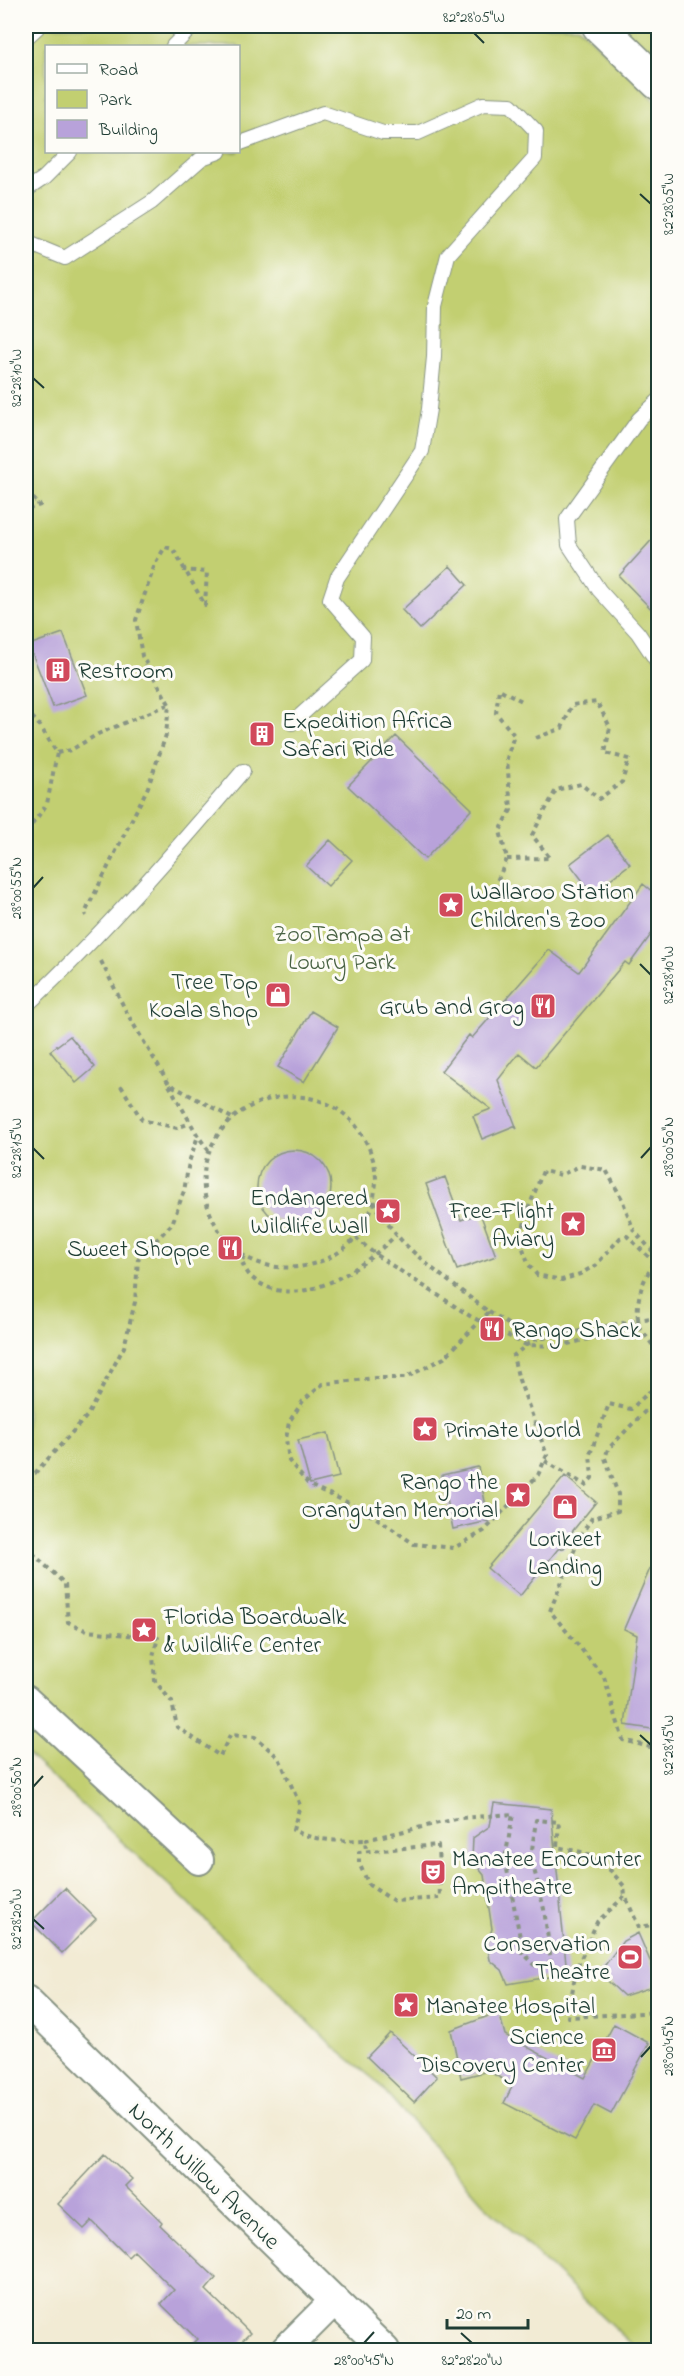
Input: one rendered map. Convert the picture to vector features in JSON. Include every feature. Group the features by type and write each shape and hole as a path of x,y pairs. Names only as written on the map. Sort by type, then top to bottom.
{"street":[{"path":"599,26 658,83"},
{"path":"26,1700 200,1860"},
{"name":"North Willow Avenue","path":"26,2000 384,2350"},
{"path":"285,2350 334,2300"}],"lane":[{"path":"26,38 39,26"},
{"path":"174,45 193,26"},
{"path":"240,143 323,113 382,133 418,133 483,104 511,105 536,131 535,158 448,255 435,306 432,378 422,451 337,578 330,599 363,638 363,660 292,723"},
{"path":"26,190 45,178 69,153"},
{"path":"26,242 65,258 152,202 202,158 216,153"},
{"path":"658,401 639,419 567,519 569,545 599,590 638,633 658,663"},
{"path":"26,1006 86,948 194,829 243,771"}],"path":[{"path":"26,492 40,505 26,510"},
{"path":"87,920 85,913 148,787 166,735 169,704 142,656 136,620 155,564 165,547 173,549 183,570 205,605 207,572 183,570"},
{"path":"503,897 497,881 507,859 500,831 510,810 507,758 514,735 496,713 499,689 522,701"},
{"path":"507,859 550,858 532,835 556,790 581,784 599,799 622,782 629,759 605,753 610,727 597,702 572,705 562,728 536,738"},
{"path":"57,753 71,750 99,734 169,704"},
{"path":"26,710 40,726 57,753 47,804 26,832"},
{"path":"101,960 128,1015 190,1123 209,1151"},
{"path":"169,1084 232,1118"},
{"path":"121,1086 142,1119 177,1128 190,1123"},
{"path":"296,1096 324,1102 342,1112 356,1126 367,1143 374,1161 376,1181 374,1201 364,1226 341,1251 323,1261 304,1267 284,1268 264,1264 245,1256 228,1243 215,1226 207,1206 203,1184 209,1151 218,1133 232,1118 266,1099 296,1096"},
{"path":"26,1475 35,1473 87,1416 124,1347 135,1302 138,1259 172,1224 184,1191 189,1162 198,1136"},
{"path":"655,1263 627,1236 620,1238 596,1265 580,1275 562,1280 537,1275 529,1265 521,1243 526,1215 543,1171 561,1174 580,1166 606,1170 622,1199 634,1231 658,1258 642,1285 638,1301 639,1328 658,1352"},
{"path":"374,1201 396,1235 489,1312 533,1340"},
{"path":"245,1256 242,1261 250,1276 271,1288 296,1292 315,1288 347,1273 376,1255 396,1235"},
{"path":"355,1238 376,1255 480,1321 526,1345 559,1346 639,1328"},
{"path":"489,1312 444,1358 405,1378 375,1378 323,1384 303,1401 289,1422 286,1439 289,1461 309,1485 378,1519 414,1544 454,1548 484,1531 538,1475 547,1455 519,1380 513,1356 533,1340 658,1317"},
{"path":"544,1461 585,1485 592,1478 590,1454 609,1404 631,1409 649,1392 658,1388"},
{"path":"658,1398 608,1449 605,1458 618,1494 618,1511 592,1518 580,1536 550,1611 604,1677 623,1740 658,1749"},
{"path":"26,1547 65,1584 68,1622 87,1631 158,1638 153,1656 155,1681 172,1702 177,1727 220,1756 230,1735 255,1737 279,1758 300,1805 293,1830 308,1837 331,1842 365,1840 461,1818 513,1814 505,1859 523,1953 537,1967 551,1961 544,1909 531,1857 536,1820 559,1822 557,1847 586,1853 611,1871 624,1886 625,1896 639,1927 658,1924"},
{"path":"365,1840 366,1851"},
{"path":"438,1845 440,1898 394,1901 369,1885 359,1863 359,1851 366,1851 438,1845"},
{"path":"625,1896 597,1922 576,1970 568,2017 658,2012"}],"green space":[{"name":"ZooTampa at Lowry Park","path":"26,26 578,26 658,103 658,2350 638,2350 487,2207 376,2081 334,2047 186,1901 26,1753"},
{"path":"617,26 658,26 658,66"}],"building":[{"path":"658,533 658,616 619,576"},
{"path":"450,566 467,585 420,629 402,610"},
{"name":"Restroom","path":"63,633 87,695 53,707 29,645"},
{"path":"396,736 472,809 425,859 348,786"},
{"path":"608,835 630,864 592,893 570,864"},
{"path":"330,840 352,860 328,886 306,866"},
{"path":"643,884 658,896 658,925 629,965 625,962 536,1067 519,1053 498,1080 517,1129 514,1126 482,1139 473,1116 491,1109 441,1071 469,1035 472,1038 549,950 579,972"},
{"path":"311,1011 338,1027 304,1082 278,1067"},
{"path":"70,1036 95,1067 76,1083 50,1051"},
{"path":"294,1150 315,1156 325,1166 331,1187 325,1208 315,1218 294,1224 273,1218 263,1208 257,1187 263,1166 273,1156"},
{"path":"445,1177 461,1220 480,1213 496,1256 457,1270 426,1184"},
{"path":"328,1433 339,1477 310,1484 298,1440"},
{"path":"478,1467 489,1521 453,1529 442,1475"},
{"path":"565,1476 596,1502 571,1533 564,1548 558,1549 520,1596 487,1568"},
{"path":"658,1550 658,1730 625,1725 637,1635 624,1629"},
{"path":"494,1803 551,1809 567,1974 508,1984 502,1970 490,1960 487,1943 492,1929 484,1875 472,1860 473,1838 490,1826"},
{"path":"65,1888 96,1919 62,1953 31,1922"},
{"name":"Conservation Theatre","path":"638,1933 657,1977 652,1987 624,1996 599,1973 623,1941"},
{"path":"499,2012 505,2035 585,2078 614,2024 649,2043 611,2114 594,2105 575,2140 504,2103 513,2085 488,2071 461,2078 451,2030"},
{"path":"390,2033 437,2077 414,2102 367,2057"},
{"path":"105,2154 132,2179 125,2186 162,2222 160,2225 216,2278 206,2290 250,2333 233,2350 186,2350 197,2339 161,2304 174,2290 134,2251 128,2257 92,2221 84,2229 58,2204"}],"place":[{"name":"Restroom","path":"58,670"},
{"name":"Expedition Africa Safari Ride","path":"262,734"},
{"name":"Wallaroo Station Children's Zoo","path":"451,905"},
{"name":"Tree Top Koala shop","path":"278,995"},
{"name":"Grub and Grog","path":"543,1006"},
{"name":"Endangered Wildlife Wall","path":"388,1211"},
{"name":"Free-Flight Aviary","path":"573,1224"},
{"name":"Sweet Shoppe","path":"230,1248"},
{"name":"Rango Shack","path":"492,1329"},
{"name":"Primate World","path":"425,1429"},
{"name":"Rango the Orangutan Memorial","path":"518,1495"},
{"name":"Lorikeet Landing","path":"565,1507"},
{"name":"Florida Boardwalk & Wildlife Center","path":"144,1630"},
{"name":"Manatee Encounter Ampitheatre","path":"433,1872"},
{"name":"Conservation Theatre","path":"630,1957"},
{"name":"Manatee Hospital","path":"406,2005"},
{"name":"Science Discovery Center","path":"604,2050"}]}
